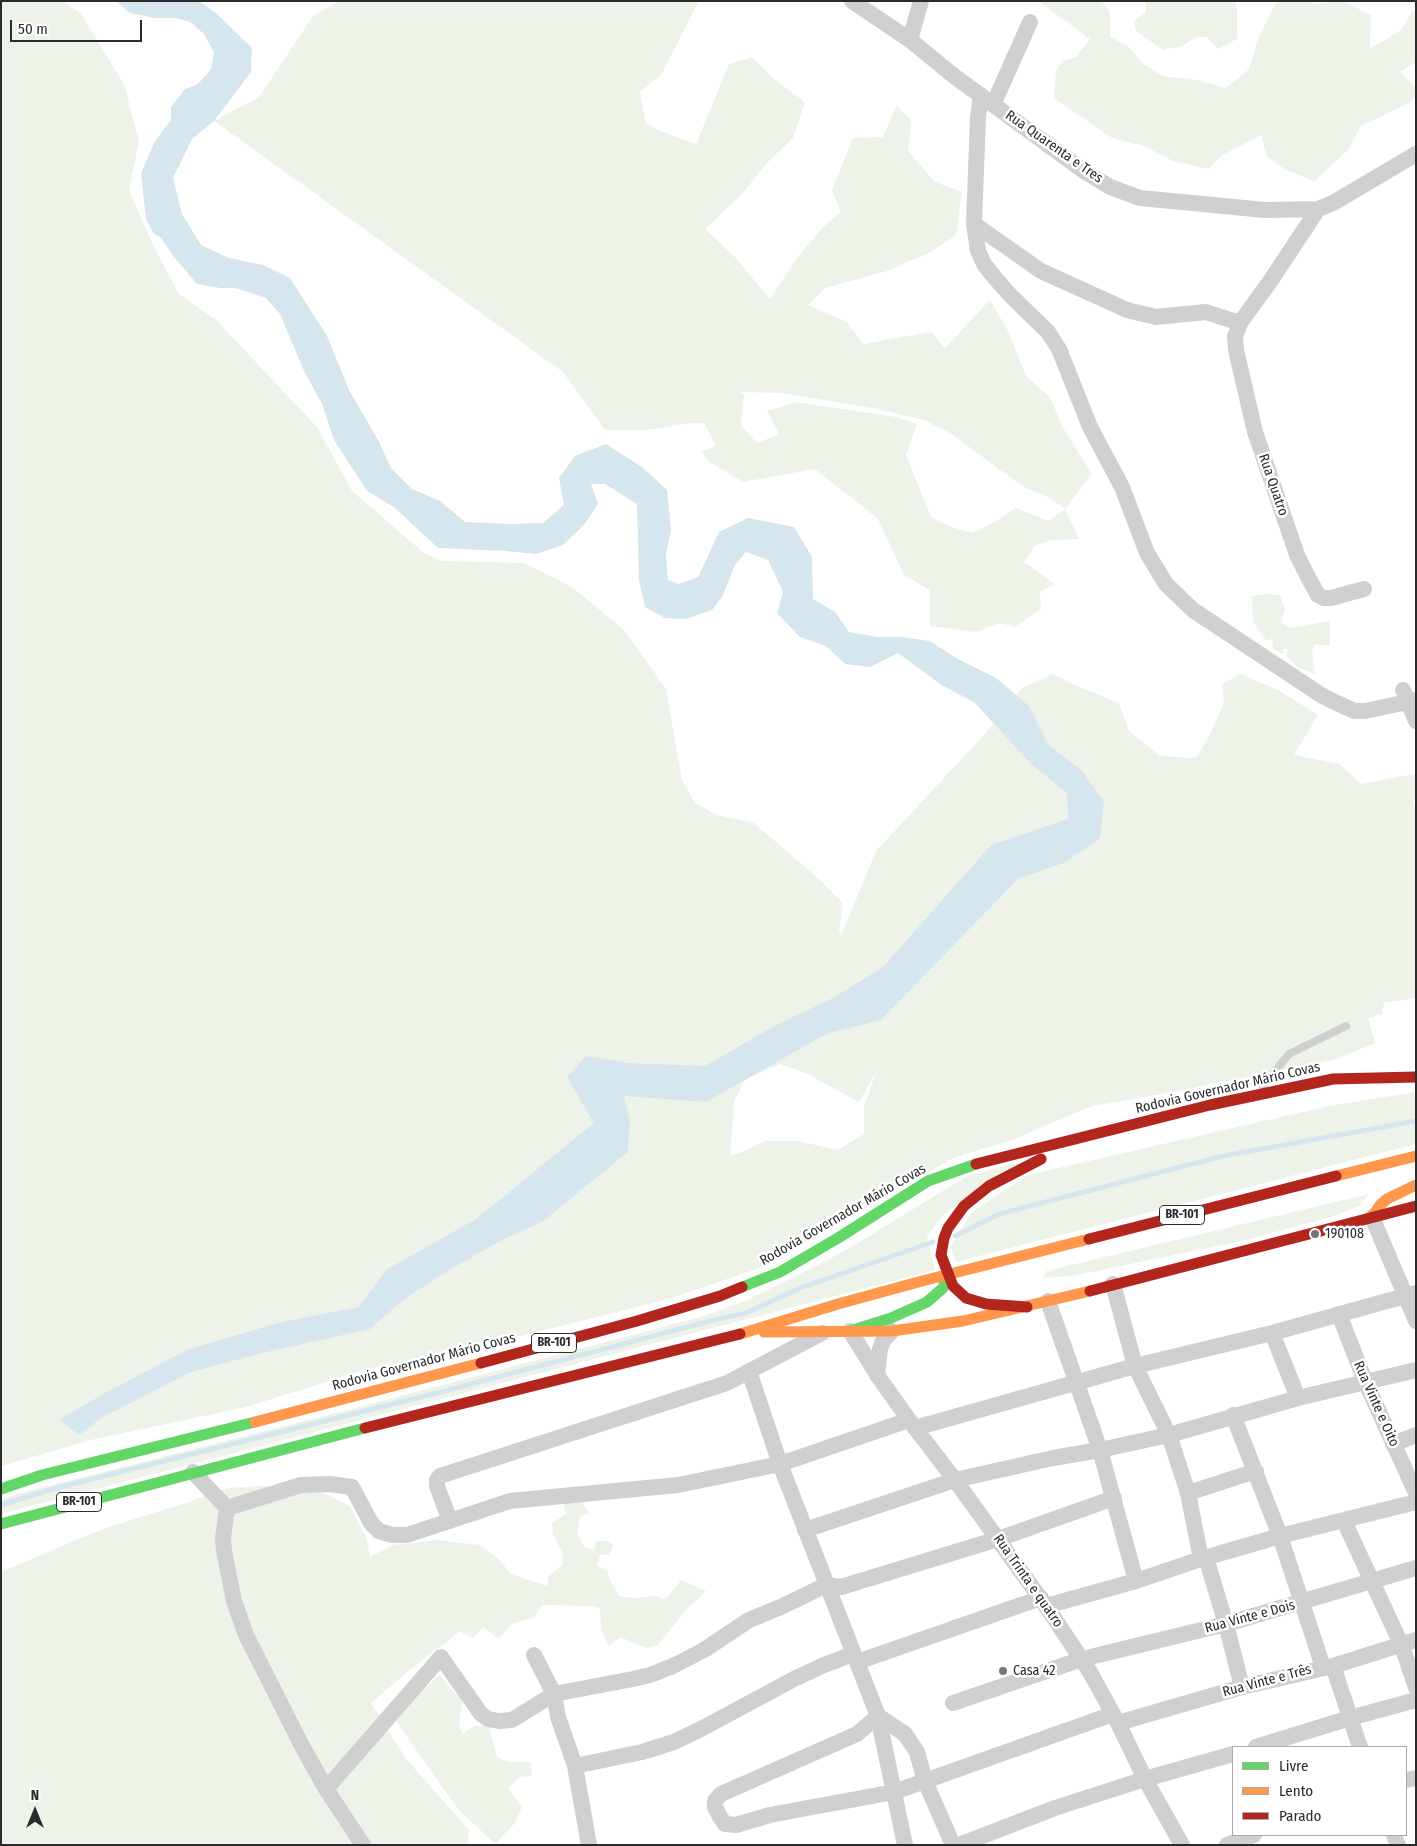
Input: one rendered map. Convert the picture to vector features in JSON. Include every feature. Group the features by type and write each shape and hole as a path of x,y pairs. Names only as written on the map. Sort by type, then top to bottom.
{"main road":[{"path":"1333,1079 1379,1067"},
{"name":"Rodovia Governador Mário Covas","path":"1,1489 42,1475 397,1386 637,1321 720,1296 780,1272 928,1181 962,1168 1210,1105 1333,1079 1416,1077"},
{"path":"1027,1307 980,1303 966,1298 956,1289 948,1275 941,1255 944,1238 948,1228 964,1206 989,1186 1082,1138"},
{"name":"BR-101","path":"1,1524 193,1472 748,1332 838,1304 948,1275 1416,1156"},
{"path":"1372,1217 1380,1205 1387,1199 1416,1184"},
{"path":"748,1332 822,1333 892,1331 963,1322 1416,1206"},
{"path":"850,1331 891,1318 927,1302 943,1288 948,1275"}],"street":[{"name":"Rua Quarenta e Tres","path":"852,1 910,40 1084,172 1123,192 1154,200 1265,210 1318,209"},
{"path":"910,40 922,1"},
{"path":"1030,22 978,117 974,224 978,251 984,264 1010,295 1048,332 1059,349 1090,427 1122,487 1147,553 1166,584 1194,610 1334,702 1360,711 1409,698 1416,721"},
{"path":"1318,209 1334,203 1416,154"},
{"name":"Rua Quatro","path":"1318,209 1272,280 1240,324 1235,337 1236,350 1255,432 1297,555 1318,595 1324,598 1331,598 1364,588"},
{"path":"974,224 1041,271 1127,310 1156,317 1206,312 1240,324"},
{"path":"1372,1217 1410,1294 1416,1321"},
{"path":"1113,1284 1135,1366 1169,1435 1188,1493 1204,1558 1226,1624 1242,1687"},
{"path":"227,1508 295,1487 330,1484 352,1488 371,1523 379,1531 407,1535 510,1501 678,1485 780,1464 912,1424 1135,1366 1272,1333 1410,1294"},
{"path":"1048,1301 1100,1450 1136,1581"},
{"name":"Rua Vinte e Oito","path":"1339,1314 1365,1381 1416,1494"},
{"name":"Rua Trinta e quatro","path":"850,1331 877,1375 998,1539 1082,1659 1115,1718 1144,1779 1182,1845"},
{"path":"877,1375 880,1349 892,1331"},
{"path":"450,1521 438,1486 437,1480 440,1476 727,1383 822,1333"},
{"path":"1272,1333 1298,1398"},
{"path":"805,1530 955,1480 1169,1435 1233,1415 1416,1370"},
{"path":"749,1372 780,1464 878,1716 905,1845"},
{"path":"1233,1415 1360,1746"},
{"path":"1394,1444 1416,1435"},
{"path":"1188,1493 1256,1471"},
{"path":"193,1472 227,1508"},
{"path":"326,1788 441,1657 476,1708 488,1719 499,1721 512,1720 554,1694 642,1678 673,1666 704,1650 749,1620 826,1585 841,1588 998,1539 1114,1498"},
{"path":"575,1766 642,1752 674,1742 824,1665 855,1658 1043,1602 1136,1581 1204,1558 1280,1536 1416,1502"},
{"path":"227,1508 223,1538 227,1573 246,1635 302,1746 326,1788 363,1845"},
{"path":"1344,1521 1373,1582 1409,1643 1416,1688"},
{"name":"Rua Vinte e Dois","path":"953,1703 1082,1659 1226,1624 1416,1568"},
{"name":"Rua Vinte e Três","path":"878,1716 857,1734 728,1790 716,1801 715,1807 720,1818 725,1824 736,1825 770,1815 894,1792 1115,1718 1328,1666 1409,1643"},
{"path":"534,1655 554,1694 558,1717 575,1766 589,1845"},
{"path":"1259,1746 1416,1700"},
{"path":"878,1716 905,1734 917,1752 925,1781 953,1845"},
{"path":"959,1845 1055,1808 1144,1779 1232,1754"},
{"path":"1228,1845 1251,1836"}],"lane":[{"path":"1255,1096 1289,1054 1346,1026"}],"shaded area":[{"path":"1,1 63,1 81,14 124,84 139,142 129,190 152,243 179,294 216,320 317,427 352,491 424,553 443,561 524,563 572,587 625,631 666,689 682,780 695,803 717,815 754,823 820,880 843,903 839,930 841,936 876,851 984,735 1022,688 1053,674 1119,703 1129,731 1160,756 1196,758 1209,736 1224,703 1222,684 1241,674 1280,691 1318,715 1294,755 1339,764 1361,784 1414,774 1416,777 1416,798 1412,805 1416,802 1416,998 1384,1003 1382,1014 1368,1018 1375,1043 1337,1059 1173,1092 1092,1106 1012,1140 953,1158 765,1266 669,1299 424,1360 371,1368 246,1407 95,1439 1,1466","holes":["780,1064 807,1074 859,1102 876,1072 864,1107 864,1134 838,1150 798,1141 765,1141 730,1156 734,1101 746,1079"]},
{"path":"113,1 199,1 216,13 252,48 251,72 214,121 192,139 173,178 182,214 201,245 229,258 263,265 290,278 327,336 349,390 378,440 391,468 412,489 440,501 465,522 543,523 564,505 559,478 575,456 606,444 642,467 667,490 671,530 666,554 668,580 679,584 698,577 719,532 748,518 794,527 812,557 813,599 835,612 849,632 877,637 901,637 930,641 958,659 996,678 1029,706 1048,744 1083,772 1104,802 1100,838 1066,862 1018,879 881,1020 828,1033 706,1102 624,1096 630,1120 628,1152 542,1222 502,1240 449,1270 403,1300 370,1329 262,1353 191,1372 101,1418 79,1435 59,1420 105,1393 187,1350 281,1322 359,1307 386,1270 476,1219 594,1123 567,1077 586,1056 628,1063 705,1066 776,1025 833,998 883,967 991,845 1068,819 1067,793 1032,765 974,702 943,686 898,653 870,667 845,664 826,646 800,637 777,613 783,592 768,560 746,552 735,565 722,597 712,610 686,619 665,618 645,607 639,580 637,504 605,484 591,484 598,504 584,525 563,545 536,554 438,548 394,507 367,491 334,440 322,404 304,371 280,314 266,298 235,288 220,288 197,284 161,238 154,234 146,219 141,173 155,141 171,120 171,107 185,89 198,84 211,69 214,52 204,34 190,22 176,18 154,18 130,13"},
{"path":"339,1 699,1 661,75 640,92 646,123 660,131 696,144 729,64 752,57 773,78 805,102 793,138 766,164 741,195 705,229 735,257 770,299 798,257 822,228 841,212 832,190 853,138 883,137 897,105 911,121 908,151 935,182 962,192 956,235 929,253 887,271 825,288 808,305 847,322 863,344 931,332 945,348 990,300 1008,331 1026,376 1050,397 1062,426 1092,474 1065,509 1079,539 1050,540 1035,546 1024,562 1055,584 1040,592 1041,609 1015,627 999,623 976,632 930,626 930,590 904,575 878,519 815,469 743,482 711,463 701,452 716,446 704,423 690,423 646,430 605,430 563,372 214,121 259,97 313,16","holes":["740,392 781,393 878,409 924,420 950,433 1022,486 1050,498 1065,509 1049,521 1015,508 998,520 973,533 951,527 931,517 906,455 917,424 896,417 796,402 767,411 779,434 757,443 741,425 744,394"]},
{"path":"1038,1 1101,1 1110,11 1110,37 1128,46 1142,63 1162,76 1192,79 1226,88 1249,69 1258,39 1278,1 1308,1 1314,4 1343,1 1371,15 1370,49 1401,30 1411,13 1416,10 1416,65 1413,63 1400,72 1416,88 1416,96 1409,103 1361,126 1348,150 1314,181 1286,170 1267,157 1261,135 1221,156 1209,169 1173,161 1144,146 1112,138 1054,98 1056,71 1062,61 1076,57 1090,39"},
{"path":"1146,1 1235,1 1237,10 1237,39 1218,49 1207,37 1197,37 1182,46 1163,50 1136,31 1134,21 1146,12"},
{"path":"1280,595 1285,610 1281,622 1290,628 1330,621 1330,646 1315,644 1312,650 1315,674 1297,667 1286,656 1288,649 1283,649 1283,654 1273,649 1272,639 1266,641 1253,622 1252,596"},
{"path":"1416,1092 1416,1144 956,1262 950,1247 971,1213 1028,1175 1329,1106"},
{"path":"1026,1161 944,1214 927,1236 935,1270 1,1514 1,1500 17,1494 363,1406 704,1316 745,1301 826,1261 967,1176"},
{"path":"1369,1194 1359,1206 1331,1217 1242,1241 1072,1276 1043,1278 1046,1271"},
{"path":"261,1486 319,1491 350,1506 366,1537 370,1557 393,1545 438,1540 479,1545 498,1558 511,1574 548,1586 548,1577 563,1564 562,1551 553,1535 552,1523 566,1514 561,1493 582,1502 590,1513 580,1516 577,1532 584,1547 593,1550 597,1541 608,1541 613,1545 609,1555 600,1555 597,1566 607,1570 619,1596 637,1598 655,1596 664,1599 668,1597 681,1580 706,1591 685,1611 658,1645 647,1648 620,1637 609,1646 601,1631 600,1608 591,1606 542,1605 534,1618 513,1623 498,1639 483,1627 473,1638 459,1631 371,1703 407,1760 469,1830 468,1845 1,1845 1,1572 105,1528 183,1504 226,1488"},
{"path":"440,1674 450,1688 462,1699 459,1726 463,1734 474,1726 490,1726 497,1757 508,1762 531,1762 532,1776 520,1777 508,1788 522,1807 515,1823 495,1844 457,1808 396,1721 414,1699"}],"waterway":[{"path":"955,1236 999,1214 1223,1156 1416,1121"},
{"path":"1,1505 52,1489 429,1395 746,1313 800,1288 933,1242"}],"traffic: fast":[{"path":"742,1287 780,1272 928,1181 976,1164"},
{"path":"850,1331 891,1318 927,1302 943,1288 947,1275"},
{"path":"1,1489 42,1475 255,1422"},
{"path":"1,1524 365,1428"}],"traffic: slow":[{"path":"1336,1176 1416,1156"},
{"path":"1372,1217 1380,1205 1387,1199 1416,1185"},
{"path":"740,1334 922,1281 1089,1239"},
{"path":"764,1332 892,1331 963,1321 1090,1291"},
{"path":"255,1422 481,1363"}],"traffic: jam":[{"path":"976,1164 1210,1105 1333,1079 1416,1077"},
{"path":"1027,1307 986,1304 966,1298 953,1286 941,1255 948,1228 964,1206 989,1186 1041,1159"},
{"path":"1089,1239 1336,1176"},
{"path":"1090,1291 1416,1206"},
{"path":"481,1363 637,1321 720,1296 742,1287"},
{"path":"365,1428 740,1334"}],"place":[{"name":"190108","path":"1315,1234"},
{"name":"Casa 42","path":"1003,1671"}]}
